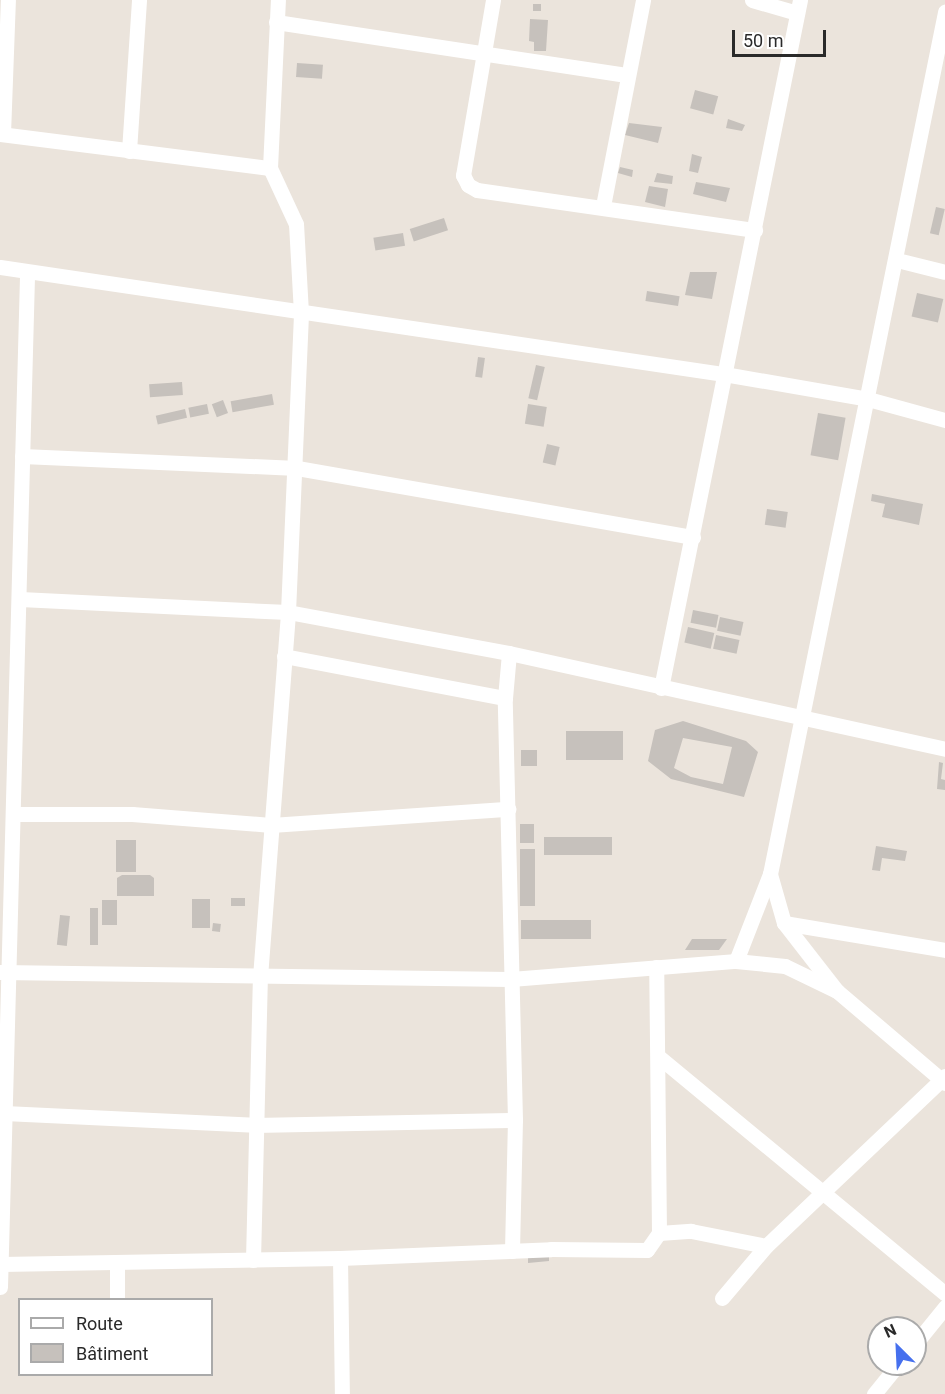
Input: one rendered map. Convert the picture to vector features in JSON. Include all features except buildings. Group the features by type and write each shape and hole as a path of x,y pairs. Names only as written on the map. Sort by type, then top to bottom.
{"street":[{"path":"8,0 2,134 270,168"},
{"path":"129,151 139,0"},
{"path":"253,1260 254,1125 260,977 297,468 301,313 296,224 270,168 278,0"},
{"path":"492,0 463,175 468,185 477,190 603,206 755,230"},
{"path":"603,206 643,0"},
{"path":"661,688 799,6 752,0"},
{"path":"736,961 770,874 942,43 945,12"},
{"path":"276,22 628,75"},
{"path":"897,260 945,272"},
{"path":"0,267 27,273 724,374 868,399 945,420"},
{"path":"0,1287 4,972 16,814 27,273"},
{"path":"22,456 297,468 693,537"},
{"path":"20,599 288,612 508,653 661,688 804,716 945,749"},
{"path":"508,653 505,698 515,1120 512,1251"},
{"path":"284,656 505,698"},
{"path":"16,814 132,814 271,825 508,809"},
{"path":"722,1298 766,1246 944,1080 837,991 784,923 770,874"},
{"path":"784,923 945,948"},
{"path":"4,972 511,979 736,961 785,966 837,991"},
{"path":"1,1264 340,1258 512,1251 637,1252 655,1244 659,1233 656,967"},
{"path":"658,1057 945,1294"},
{"path":"4,1113 254,1125 515,1120"},
{"path":"659,1233 699,1232 766,1246"},
{"path":"340,1258 342,1394"},
{"path":"117,1262 117,1298"},
{"path":"927,1330 945,1308"},
{"path":"874,1394 888,1376"}]}
